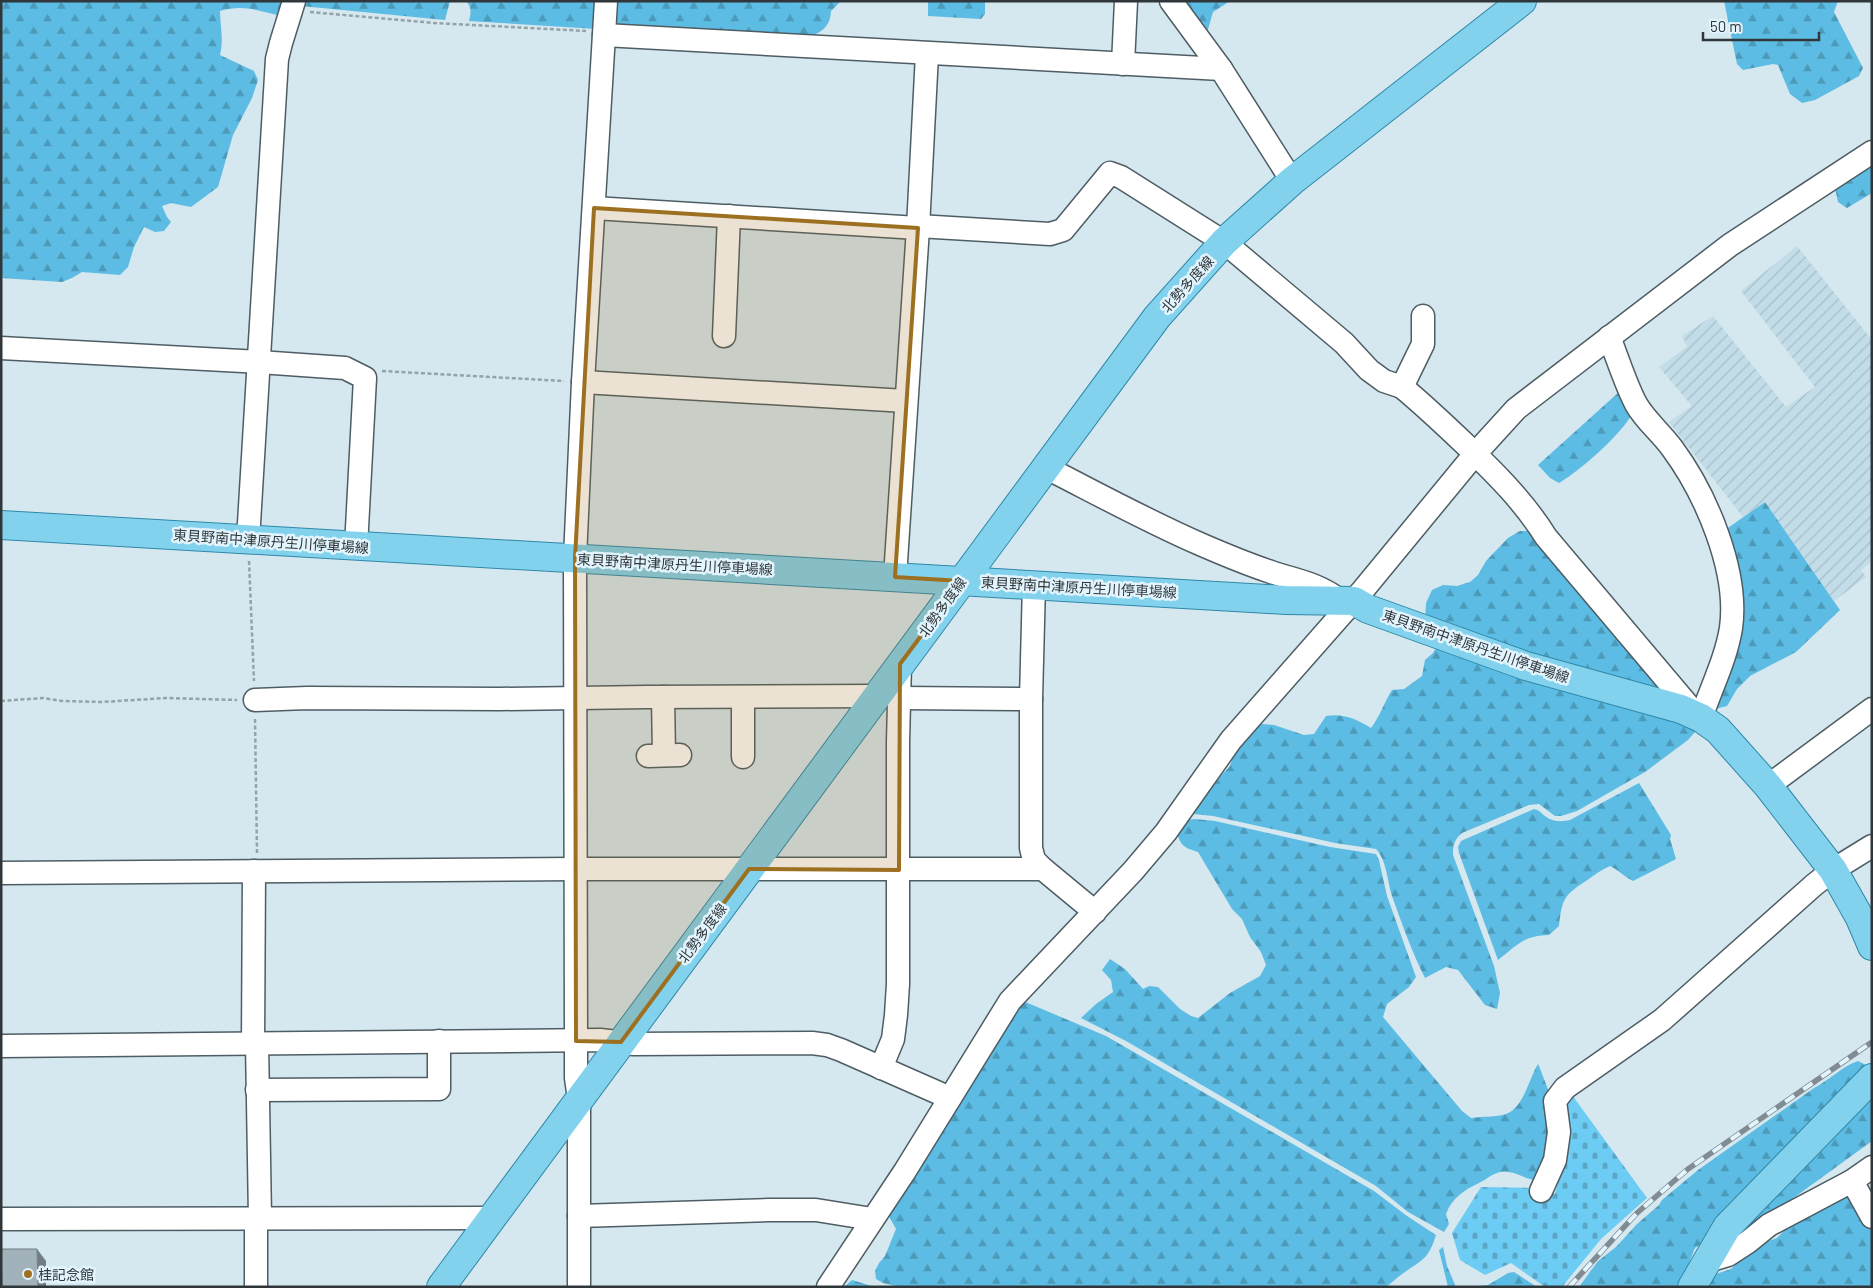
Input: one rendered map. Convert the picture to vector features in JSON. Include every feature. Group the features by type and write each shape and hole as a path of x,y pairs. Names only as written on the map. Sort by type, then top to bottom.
{"main road":[{"name":"北勢多度線","path":"442,1287 749,869 888,697 900,664 1157,317 1224,242 1292,181 1522,1"},
{"name":"東貝野南中津原丹生川停車場線","path":"1,526 1286,600 1347,601 1526,666 1681,709 1700,717 1718,730 1768,786 1833,870 1860,918 1872,946"},
{"path":"1692,1287 1727,1227 1872,1078"}],"street":[{"path":"580,1287 579,1099 576,1078 575,558 583,382 606,1"},
{"path":"1123,64 1126,1"},
{"path":"1170,1 1221,70 1292,181"},
{"path":"248,540 277,59 293,6"},
{"path":"604,33 926,54 1221,70"},
{"path":"895,577 918,227 926,54"},
{"path":"828,1287 905,1171 1010,1001 1133,871 1166,832 1231,740 1347,601 1516,409 1730,245 1872,152"},
{"path":"594,208 1050,234 1063,230 1110,174 1121,177 1224,242 1344,343 1369,370 1384,381 1402,388 1427,407 1526,508 1546,537 1700,717 1728,644 1731,626 1732,594 1713,519 1677,456 1637,406 1609,337"},
{"path":"724,336 729,216"},
{"path":"1402,388 1423,344 1423,316"},
{"path":"1,348 345,368 365,378 356,547"},
{"path":"583,382 906,401"},
{"path":"1045,467 1199,544 1247,564 1320,587 1347,601"},
{"path":"1034,584 1031,699 1031,848 1034,860 1042,869 1095,912"},
{"path":"663,697 664,755"},
{"path":"255,700 307,698 576,699 663,697 1031,699"},
{"path":"744,697 744,758"},
{"path":"881,1068 892,1039 896,1016 900,944 899,870 888,697"},
{"path":"1768,786 1872,709"},
{"path":"1541,1191 1555,1160 1559,1132 1555,1101 1565,1088 1662,1020 1833,870 1872,846"},
{"path":"1,873 1042,869"},
{"path":"254,872 258,1218 256,1287"},
{"path":"1,1046 439,1041 576,1041 634,1044 812,1043 827,1045 841,1050 950,1098"},
{"path":"257,1090 439,1089 439,1041"},
{"path":"1708,1261 1728,1254 1748,1242 1769,1225 1852,1181 1872,1167"},
{"path":"1852,1181 1872,1218"},
{"path":"579,1216 816,1210 872,1219"},
{"path":"1,1220 491,1218"}],"path":[{"path":"293,6 434,23 604,33"},
{"path":"353,372 372,370 583,382"},
{"path":"1,701 43,698 62,701 102,702 166,698 255,700"}],"highlighted area":[{"path":"594,208 918,228 895,577 962,581 900,664 899,870 749,869 621,1042 576,1041 575,558"}],"shaded area":[{"path":"1797,246 1872,340 1872,561 1861,570 1866,577 1834,601 1765,502 1743,517 1669,422 1692,406 1659,367 1687,347 1682,336 1713,316 1786,407 1815,387 1741,291"}],"green space":[{"path":"1,1 288,1 282,16 244,8 220,11 222,38 220,55 254,71 258,80 252,98 233,135 218,187 191,207 171,203 162,206 171,222 164,231 155,232 144,227 134,247 128,267 120,275 82,272 62,282 1,278"},
{"path":"302,1 450,1 445,20 301,6"},
{"path":"466,1 600,1 597,29 469,21 471,10"},
{"path":"612,1 841,1 831,11 825,28 799,41 616,32"},
{"path":"928,1 985,1 985,14 981,19 928,16"},
{"path":"1177,1 1230,1 1213,12 1207,33"},
{"path":"1724,1 1838,1 1834,12 1863,68 1859,76 1815,100 1802,103 1790,94 1778,65 1773,64 1743,70 1737,64"},
{"path":"1872,165 1872,193 1847,208 1838,202 1835,188"},
{"path":"1619,392 1634,411 1620,431 1569,477 1559,483 1550,478 1538,465"},
{"path":"1765,502 1840,610 1796,652 1750,676 1737,689 1727,706 1715,709 1721,684 1722,532"},
{"path":"1520,531 1531,531 1682,702 1425,622 1426,603 1432,590 1443,585 1457,586 1470,582 1478,575 1486,561 1508,538"},
{"path":"1437,646 1693,724 1695,732 1688,740 1645,772 1577,811 1555,816 1539,804 1529,805 1462,833 1457,838 1453,855 1494,966 1500,993 1497,1009 1485,1005 1458,970 1446,967 1425,978 1411,948 1390,890 1382,859 1376,849 1335,843 1213,816 1193,814 1218,779 1230,766 1234,754 1249,732 1261,724 1274,725 1304,735 1314,734 1326,716 1332,715 1349,718 1371,728 1392,690 1404,689 1422,676 1425,660 1433,653"},
{"path":"1639,783 1671,835 1670,839 1676,859 1633,881 1610,866 1604,869 1569,894 1561,910 1559,926 1549,935 1526,939 1498,960 1459,853 1458,847 1461,841 1534,809 1554,820 1570,820"},
{"path":"1186,820 1215,821 1330,847 1376,854 1387,896 1416,977 1409,987 1387,1004 1383,1017 1462,1111 1471,1118 1506,1114 1515,1108 1523,1097 1538,1064 1549,1092 1548,1161 1537,1180 1508,1172 1499,1172 1492,1175 1455,1199 1446,1214 1449,1224 1444,1232 1408,1212 1376,1186 1126,1041 1081,1018 1113,992 1111,980 1102,970 1110,959 1125,969 1143,989 1149,986 1158,987 1180,1009 1198,1018 1230,993 1260,976 1266,965 1261,952 1250,937 1242,919 1232,909 1198,852 1186,848 1180,840 1177,832"},
{"path":"1023,1001 1106,1036 1374,1191 1436,1235 1427,1255 1386,1287 900,1287 883,1283 876,1279 875,1271 885,1256 896,1229 886,1211"},
{"path":"1858,1061 1866,1065 1865,1071 1707,1240 1695,1248 1685,1273 1676,1287 1579,1287 1598,1261 1616,1247 1662,1200 1698,1170 1814,1088"},
{"path":"1872,1087 1872,1141 1726,1247"},
{"path":"1572,1095 1647,1198 1601,1239 1562,1287 1545,1287 1511,1263 1485,1275 1460,1260 1452,1233 1481,1187 1536,1188 1555,1194 1567,1147 1568,1096"},
{"path":"1845,1191 1856,1204 1872,1232 1872,1287 1703,1287 1716,1274 1731,1269 1749,1251 1758,1245 1777,1238 1787,1228"},
{"path":"1443,1247 1447,1266 1456,1287 1448,1287 1439,1250"},
{"path":"1514,1272 1537,1287 1470,1287 1488,1285 1508,1273"},
{"path":"852,1280 875,1287 844,1287"}],"building":[{"path":"1,1249 37,1249 38,1287 2,1287"}],"railway":[{"path":"1569,1287 1637,1213 1688,1169 1872,1042"}],"place":[{"name":"桂記念館","path":"28,1274"}]}
